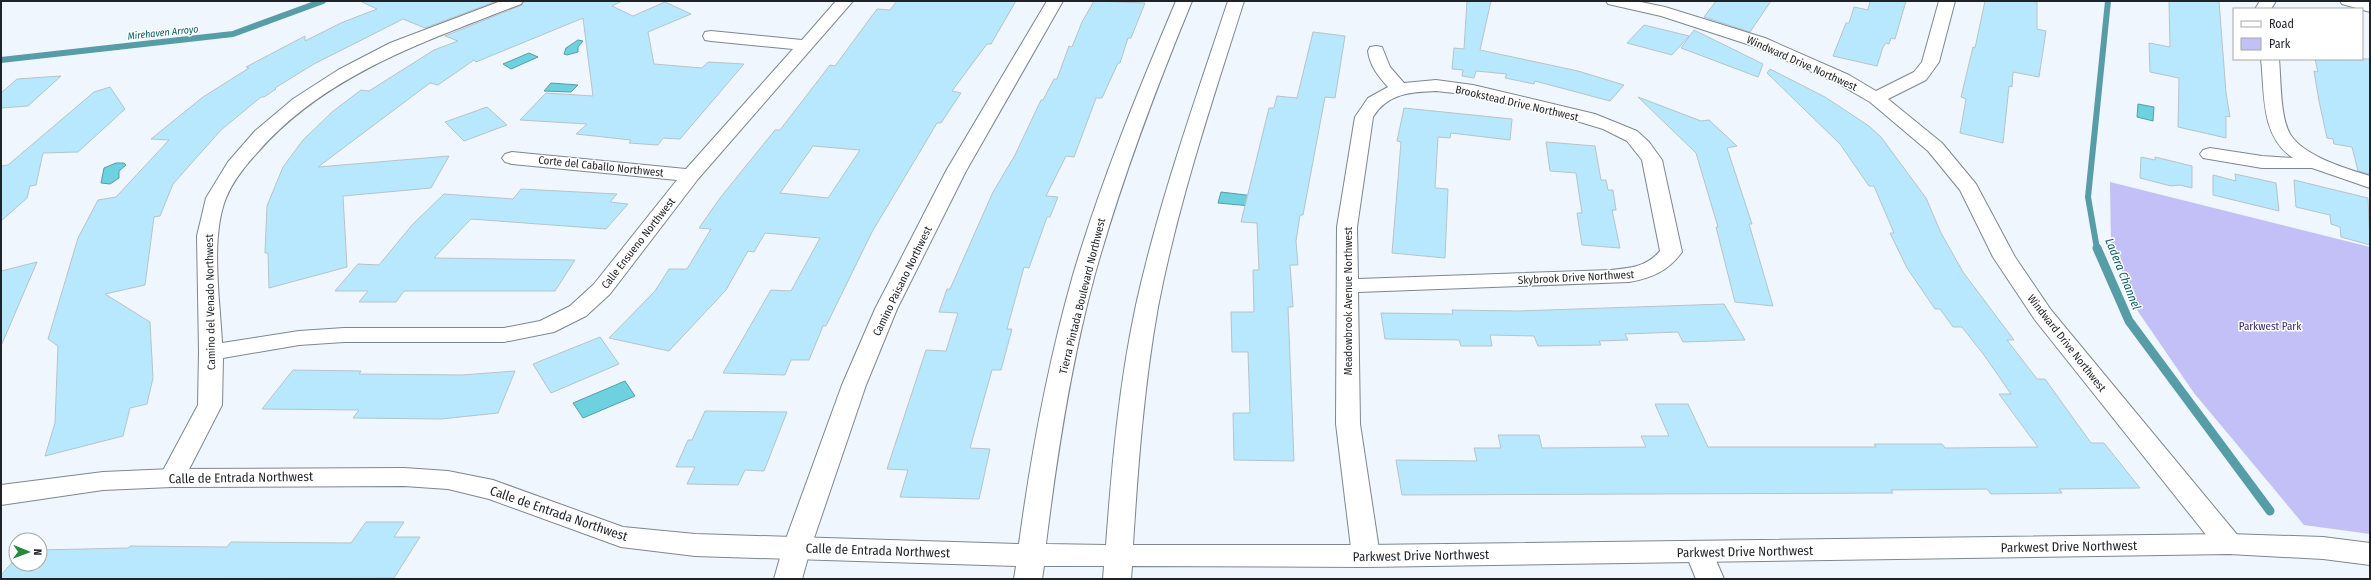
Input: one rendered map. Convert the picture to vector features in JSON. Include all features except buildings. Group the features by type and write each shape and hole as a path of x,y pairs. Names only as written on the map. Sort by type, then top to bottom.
{"street":[{"name":"Camino del Venado Northwest","path":"172,478 210,404 211,352 207,236 216,198 235,166 262,135 299,103 344,74 396,47 515,1"},
{"name":"Calle Ensueno Northwest","path":"211,352 299,338 344,336 504,335 546,327 578,311 602,289 691,175 845,1"},
{"name":"Camino Paisano Northwest","path":"788,579 797,547 854,385 886,309 956,171 1055,1"},
{"name":"Tierra Pintada Boulevard Northwest","path":"1030,567 1055,402 1096,234 1147,91 1184,1"},
{"path":"1118,567 1126,468 1139,351 1162,245 1184,162 1236,1"},
{"name":"Windward Drive Northwest","path":"1614,1 1669,7 1759,42 1843,79 1876,98 1935,147 1969,188 2004,257 2043,315 2229,544"},
{"path":"1876,98 1920,76 1930,62 1947,1"},
{"path":"2348,1 2370,7"},
{"path":"711,36 805,45"},
{"path":"1376,50 1377,61 1385,74 1400,89"},
{"path":"2270,60 2281,135 2295,150 2311,160 2335,171 2370,182"},
{"name":"Brookstead Drive Northwest","path":"1400,89 1422,86 1476,91 1574,115 1607,125 1630,135"},
{"name":"Meadowbrook Avenue Northwest","path":"1366,556 1348,424 1347,228 1364,117 1373,102 1384,94 1400,89"},
{"name":"Skybrook Drive Northwest","path":"1347,286 1611,277 1640,273 1660,265 1670,252 1652,160 1645,148 1630,135"},
{"path":"2210,154 2266,163 2296,164 2311,160"},
{"name":"Corte del Caballo Northwest","path":"512,158 691,175"},
{"name":"Calle de Entrada Northwest","path":"1,495 103,481 172,478 320,476 448,480 493,490 621,537 694,546 797,547 1030,567 1118,567"},
{"name":"Parkwest Drive Northwest","path":"1118,567 1366,556 2229,544 2323,548 2370,554"},
{"path":"1699,552 1710,579"}],"green space":[{"name":"Parkwest Park","path":"2110,182 2370,247 2370,534 2304,525 2194,393 2137,310 2111,243"}],"shaded area":[{"path":"578,40 583,41 578,47 578,52 567,55 564,54 566,48"},
{"path":"529,53 538,57 511,69 503,64"},
{"path":"551,83 578,85 571,92 544,91"},
{"path":"2138,104 2154,107 2153,121 2137,117"},
{"path":"116,163 124,163 126,165 119,171 119,178 110,184 101,183 104,168"},
{"path":"1221,192 1254,196 1251,206 1218,203"},
{"path":"625,381 635,396 583,418 573,403"}],"waterway":[{"name":"Mirehaven Arroyo","path":"1,60 233,34 323,1"},
{"name":"Ladera Channel","path":"2097,249 2088,197 2108,1"},
{"name":"Ladera Channel","path":"2097,248 2129,321 2270,511"}]}
